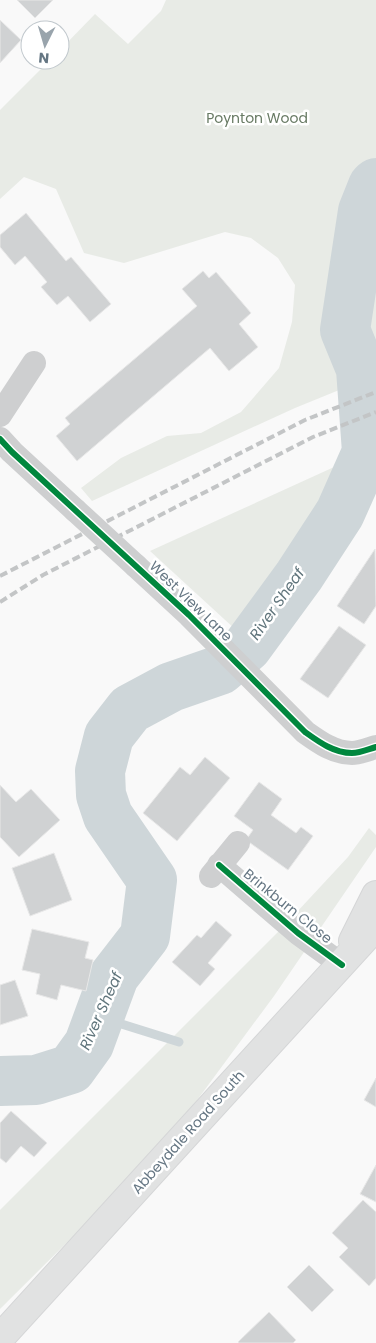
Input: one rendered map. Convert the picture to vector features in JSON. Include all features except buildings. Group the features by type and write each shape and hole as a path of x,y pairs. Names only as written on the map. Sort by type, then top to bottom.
{"main road":[{"path":"342,964 376,895"},
{"name":"Abbeydale Road South","path":"0,1338 376,926"}],"street":[{"path":"0,415 34,363"},
{"name":"West View Lane","path":"4,451 75,510 189,615 305,732 321,743 338,751 354,753 376,747"},
{"name":"Brinkburn Close","path":"238,842 215,870 342,964"}],"green space":[{"name":"Poynton Wood","path":"166,0 376,0 376,375 295,408 92,501 81,488 121,458 167,436 201,433 241,412 279,368 292,322 295,285 278,258 251,238 225,232 124,263 84,253 56,189 24,177 0,199 0,110 40,70 70,70 70,40 95,14 128,44 161,11"},
{"path":"367,452 340,513 299,576 247,647 236,630 150,551"},
{"path":"369,828 376,835 376,847 274,996 161,1149 0,1309 0,1210 282,928 348,857"}],"waterway":[{"name":"River Sheaf","path":"0,1081 36,1080 71,1069 89,1044 114,976 145,936 152,880 108,816 101,795 100,771 109,736 130,709 171,687 220,670 247,647 299,576 340,513 367,452 361,369 345,330 363,211 376,183"},
{"path":"367,452 376,442"},
{"path":"99,1017 179,1042"}],"railway":[{"path":"0,576 305,420 376,392"},
{"path":"0,602 43,575 313,437 376,412"}],"cycle path":[{"path":"0,439 189,615 305,732 327,746 345,753 376,747"},
{"path":"219,865 298,933 342,965"}]}
